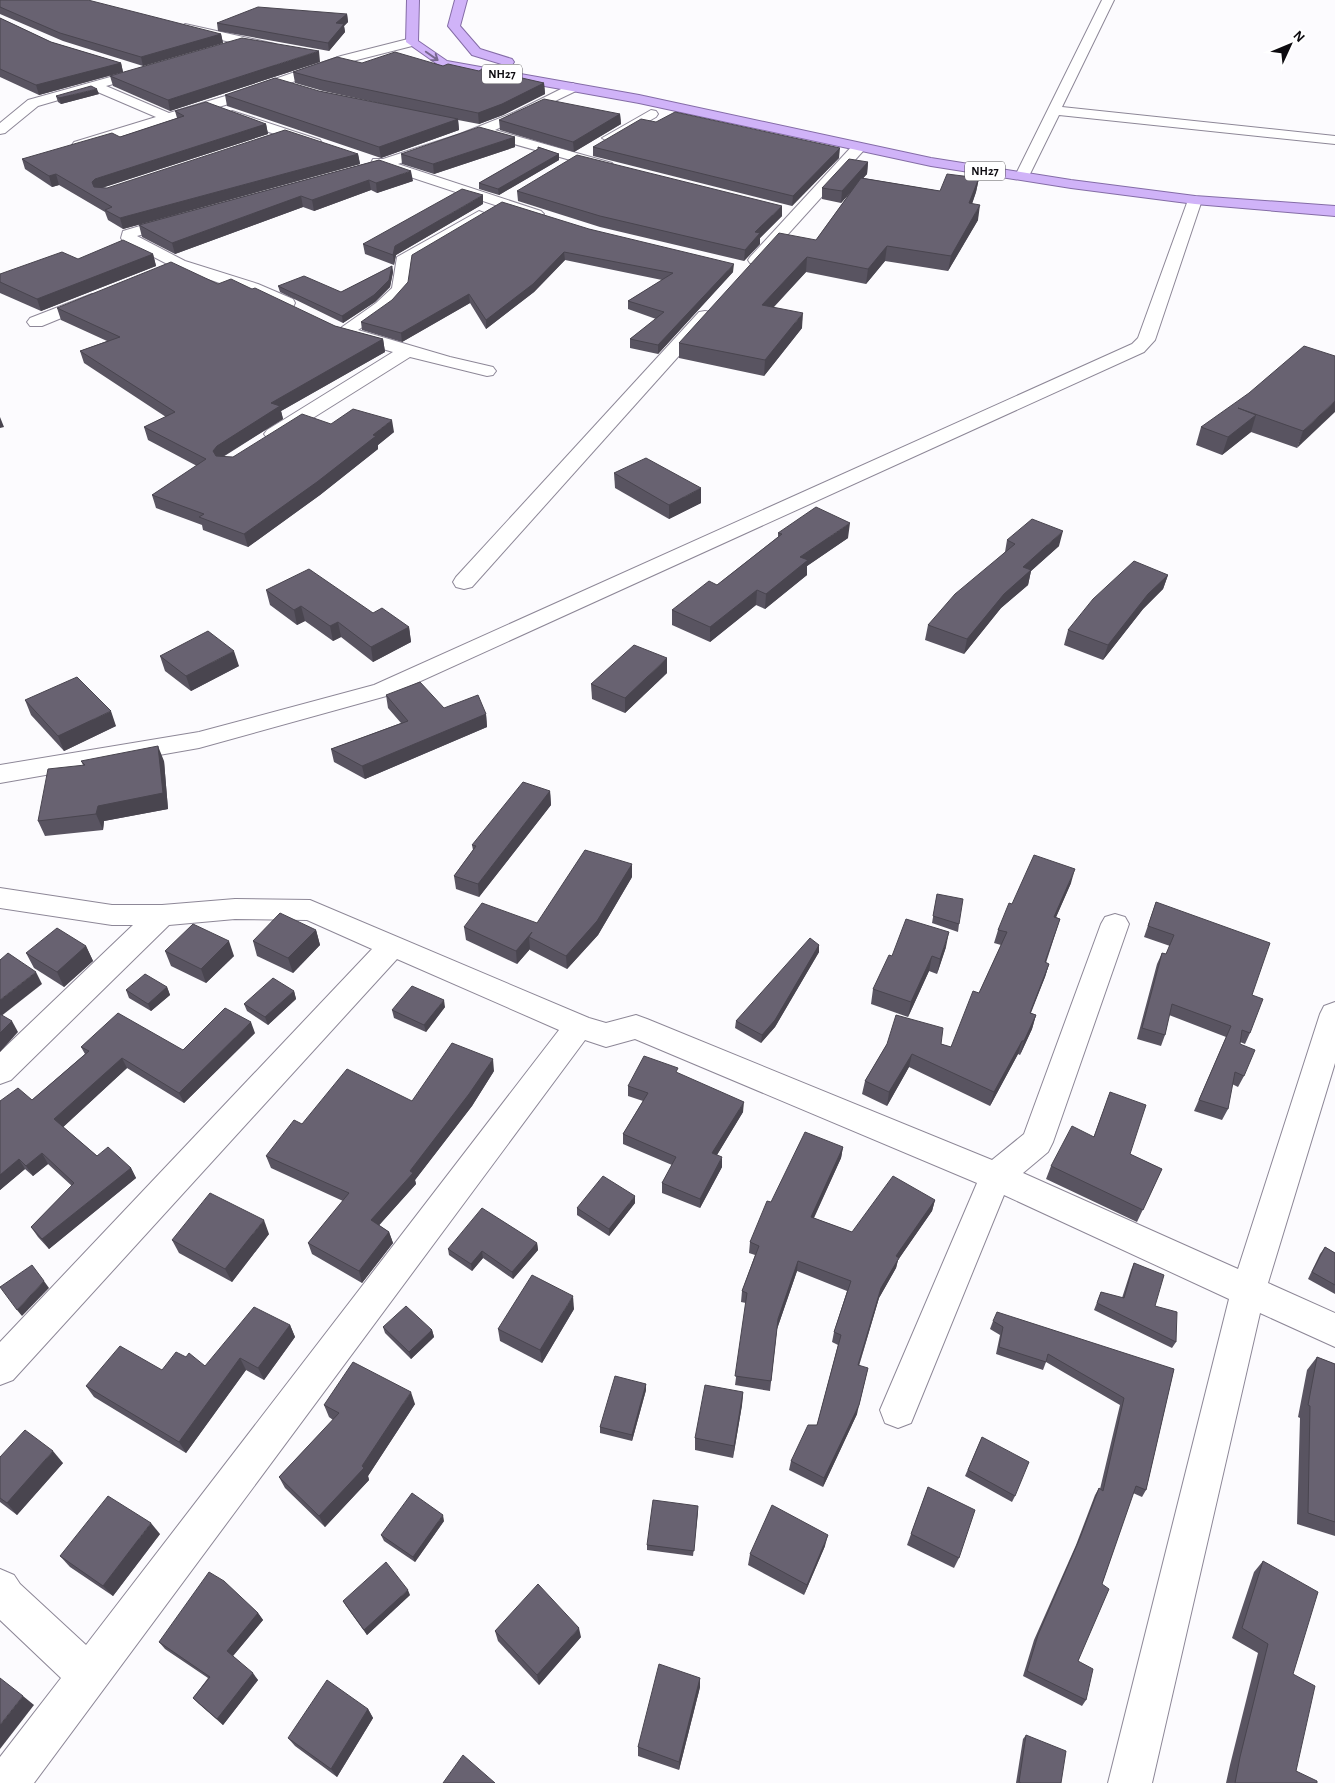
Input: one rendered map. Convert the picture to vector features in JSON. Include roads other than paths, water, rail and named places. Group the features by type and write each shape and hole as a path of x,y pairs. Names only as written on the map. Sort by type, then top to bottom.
{"highway":[{"path":"412,42 413,0"},
{"name":"NH27","path":"461,0 454,26 476,52 639,99"},
{"name":"NH27","path":"412,42 443,64 639,99 931,162 1195,200 1335,211"}],"street":[{"path":"1022,176 1108,0"},
{"path":"175,26 285,50"},
{"path":"220,50 246,41"},
{"path":"63,150 208,106 345,59 412,42"},
{"path":"318,55 345,59"},
{"path":"120,64 143,72"},
{"path":"0,130 16,118 25,107 160,68"},
{"path":"276,83 298,91"},
{"path":"95,86 169,118"},
{"path":"341,176 482,131 523,114 573,87"},
{"path":"208,106 333,148"},
{"path":"1054,110 1335,140"},
{"path":"559,168 651,114"},
{"path":"460,125 621,170"},
{"path":"268,140 287,134"},
{"path":"743,271 859,147"},
{"path":"359,156 549,218"},
{"path":"488,372 446,362 336,328 382,307 400,289 403,260 518,193"},
{"path":"0,774 199,740 382,690 1138,348 1146,340 1195,200"},
{"path":"779,209 798,214"},
{"path":"191,216 128,234 129,238 179,264 252,288 299,309"},
{"path":"161,271 179,264"},
{"path":"36,322 108,293"},
{"path":"464,582 715,305"},
{"path":"260,443 409,350"},
{"path":"0,898 112,916 162,915 235,909 310,910 579,1026 606,1035 636,1027 996,1176 1335,1330"},
{"path":"0,1071 162,915"},
{"path":"898,1410 996,1176 1037,1142 1115,924"},
{"path":"0,1368 392,946"},
{"path":"1130,1783 1248,1292 1335,1014"},
{"path":"7,1783 579,1026"},
{"path":"0,1589 6,1598 88,1675"}]}
